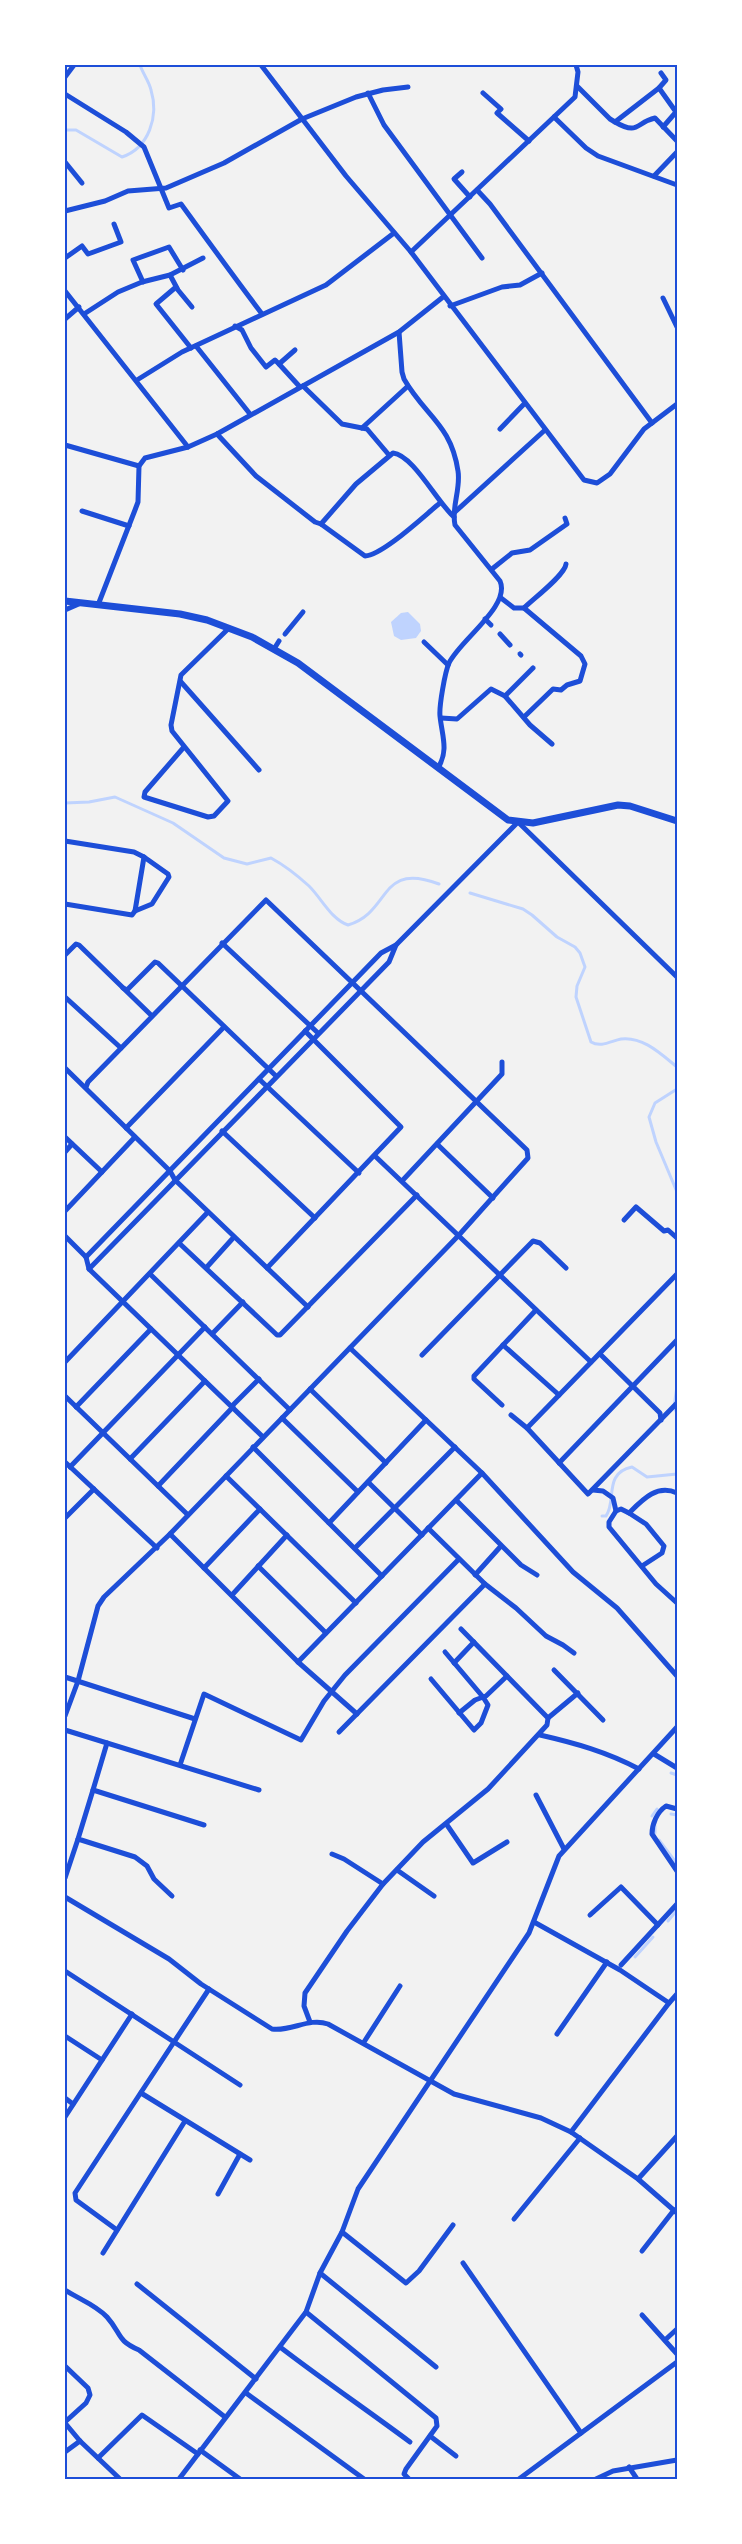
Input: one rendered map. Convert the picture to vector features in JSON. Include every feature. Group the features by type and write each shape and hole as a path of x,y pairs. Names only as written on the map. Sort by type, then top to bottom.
{"street":[{"path":"65,77 74,65"},
{"path":"262,65 346,176 411,252 443,297 584,480 595,483 610,474 639,435 677,404"},
{"path":"411,252 575,97 577,86 576,65"},
{"path":"615,122 659,88 666,80 661,73"},
{"path":"577,86 610,120 625,128 633,129 655,118 677,141"},
{"path":"65,211 105,201 128,191 162,188 224,163 302,119 368,93 408,88"},
{"path":"659,88 676,112 663,127"},
{"path":"368,93 384,125 482,258"},
{"path":"483,93 501,108 497,113 529,141"},
{"path":"65,94 144,147 169,208 181,204 207,237 214,252 262,314"},
{"path":"554,117 586,148 598,156 614,164 677,185"},
{"path":"654,176 677,152"},
{"path":"65,162 82,183"},
{"path":"462,172 454,179 470,197"},
{"path":"477,190 542,272 652,423"},
{"path":"65,258 82,246 88,254 121,242 114,224"},
{"path":"137,380 167,360 326,284 394,233"},
{"path":"143,282 133,260 169,247 183,270"},
{"path":"84,314 118,292 183,270 204,258"},
{"path":"450,306 502,287 520,285 542,272"},
{"path":"170,275 176,287 192,307"},
{"path":"176,287 156,304 250,414"},
{"path":"65,291 188,447"},
{"path":"98,605 138,502 139,466 144,458 156,453 188,447 217,434 400,332 443,297"},
{"path":"663,298 677,326"},
{"path":"65,319 79,308"},
{"path":"235,326 242,330 251,348 266,367 275,360 337,420 346,426 362,428 370,432 389,455"},
{"path":"400,332 402,372 408,386 449,437 454,450 459,486 455,515 459,530 492,569 502,585 500,598 485,619 459,647 448,665 440,718 445,748 438,768"},
{"path":"279,364 295,350"},
{"path":"362,428 408,386"},
{"path":"500,429 524,403"},
{"path":"455,515 545,430"},
{"path":"217,434 256,476 361,555 369,556 391,542 440,503"},
{"path":"65,445 139,466"},
{"path":"320,524 356,484 389,455 396,453 406,457 440,503 455,515"},
{"path":"82,511 129,526"},
{"path":"492,569 512,552 530,550 567,524 566,518"},
{"path":"524,608 558,578 565,570 566,564"},
{"path":"500,598 514,608 524,608 581,656 585,664 580,681 567,685 561,690 553,689 524,717"},
{"path":"65,600 180,614 229,628 274,649 305,669 501,816 518,822 533,823 618,805 630,806 677,821"},
{"path":"65,610 81,603"},
{"path":"285,634 304,612"},
{"path":"485,619 491,625"},
{"path":"184,747 145,792 144,797 208,817 214,816 228,801 172,732 171,726 181,675 229,628"},
{"path":"500,634 510,645"},
{"path":"274,649 279,641"},
{"path":"424,642 448,665"},
{"path":"505,696 533,668"},
{"path":"181,682 259,770"},
{"path":"440,718 457,719 490,689 505,696 530,726 552,744"},
{"path":"86,1257 383,951 396,945 518,822"},
{"path":"518,822 677,977"},
{"path":"65,841 134,852 168,874 169,877 154,902 135,911 132,915 65,904"},
{"path":"135,911 144,857"},
{"path":"65,1716 78,1681 100,1602 157,1548 459,1235 528,1158 527,1150 266,900 88,1082 86,1087"},
{"path":"222,943 318,1033"},
{"path":"65,955 76,944 79,945 152,1016"},
{"path":"89,1269 389,962 396,945"},
{"path":"123,988 128,990 155,962 276,1076"},
{"path":"65,997 121,1048"},
{"path":"126,1128 224,1027"},
{"path":"267,1268 401,1127 305,1031"},
{"path":"402,1181 502,1074 502,1062"},
{"path":"65,1068 170,1171 175,1180 308,1307"},
{"path":"259,1079 359,1173"},
{"path":"222,1131 316,1218"},
{"path":"65,1137 102,1172"},
{"path":"65,1211 135,1137"},
{"path":"65,1152 72,1144"},
{"path":"437,1144 492,1198"},
{"path":"375,1156 591,1362"},
{"path":"179,1243 277,1335 283,1334 417,1195"},
{"path":"624,1220 636,1207 664,1231 668,1230 677,1238"},
{"path":"65,1362 208,1212"},
{"path":"65,1236 86,1257 89,1269 264,1437"},
{"path":"206,1268 234,1237"},
{"path":"422,1355 533,1241 540,1244 566,1268"},
{"path":"150,1274 290,1410"},
{"path":"527,1428 677,1274"},
{"path":"212,1334 242,1302"},
{"path":"502,1405 474,1379 474,1376 536,1310"},
{"path":"70,1467 205,1327"},
{"path":"76,1407 151,1329"},
{"path":"559,1463 677,1340"},
{"path":"503,1345 559,1395"},
{"path":"350,1348 482,1473 573,1572 617,1608 677,1676"},
{"path":"600,1354 660,1413 661,1420"},
{"path":"158,1486 258,1379"},
{"path":"130,1459 205,1381"},
{"path":"310,1389 386,1463"},
{"path":"65,1396 188,1515"},
{"path":"590,1492 677,1403"},
{"path":"511,1415 527,1428 559,1463 590,1492 608,1492 614,1498 616,1511"},
{"path":"282,1418 358,1492"},
{"path":"329,1522 426,1420"},
{"path":"355,1548 455,1446"},
{"path":"254,1447 382,1576"},
{"path":"65,1462 157,1548"},
{"path":"298,1662 482,1473"},
{"path":"226,1476 356,1603"},
{"path":"368,1482 422,1535"},
{"path":"65,1518 94,1489"},
{"path":"629,1513 641,1501 660,1490 666,1489 677,1493"},
{"path":"456,1500 521,1565 537,1575"},
{"path":"204,1568 260,1509"},
{"path":"642,1566 662,1553 664,1546 646,1524 621,1509 616,1511 609,1522 609,1527 656,1584 677,1603"},
{"path":"428,1528 485,1584 516,1608 546,1636 564,1645 574,1654"},
{"path":"170,1534 298,1662 357,1714"},
{"path":"232,1595 287,1535"},
{"path":"475,1575 501,1546"},
{"path":"180,1765 202,1696 207,1694 301,1740 330,1692 459,1559"},
{"path":"258,1566 326,1633"},
{"path":"339,1732 485,1584"},
{"path":"461,1629 548,1718"},
{"path":"454,1663 474,1642"},
{"path":"431,1679 474,1730 481,1723 488,1705 445,1652"},
{"path":"554,1670 603,1720"},
{"path":"459,1713 475,1700 483,1697 507,1676"},
{"path":"65,1677 195,1718"},
{"path":"310,2022 304,2006 305,1993 346,1931 383,1884 423,1842 447,1825 488,1789 540,1735 548,1718 578,1693"},
{"path":"180,2479 306,2312 320,2273 342,2232 358,2189 529,1933 550,1876 564,1849 677,1727"},
{"path":"65,1730 259,1790"},
{"path":"540,1735 583,1745 615,1756 638,1769"},
{"path":"65,1878 107,1743"},
{"path":"654,1754 677,1768"},
{"path":"93,1790 204,1825"},
{"path":"536,1795 564,1849"},
{"path":"677,1809 666,1806 662,1809 652,1828 654,1840 677,1871"},
{"path":"447,1825 473,1863 507,1842"},
{"path":"78,1839 129,1854 141,1860 154,1879 172,1896"},
{"path":"332,1854 344,1859 383,1884"},
{"path":"396,1870 434,1896"},
{"path":"590,1915 621,1887 658,1925"},
{"path":"65,1897 169,1959 209,1989 272,2029 280,2030 320,2021 364,2042 395,2063 454,2094 541,2118 580,2138 638,2179 675,2212 642,2251"},
{"path":"621,1965 677,1904"},
{"path":"534,1922 607,1962 669,2003"},
{"path":"556,2034 607,1962"},
{"path":"65,1971 240,2085"},
{"path":"364,2042 400,1986"},
{"path":"117,2230 76,2200 75,2193 209,1989"},
{"path":"570,2132 677,1994"},
{"path":"65,2117 132,2014"},
{"path":"65,2036 102,2060"},
{"path":"141,2093 250,2160"},
{"path":"65,2098 73,2104"},
{"path":"103,2253 185,2121"},
{"path":"638,2179 677,2136"},
{"path":"514,2219 580,2138"},
{"path":"218,2194 240,2154"},
{"path":"342,2232 406,2283 418,2271 453,2225"},
{"path":"463,2263 581,2433"},
{"path":"320,2273 436,2366"},
{"path":"137,2284 256,2379"},
{"path":"65,2290 93,2305 107,2317 126,2345 138,2350 225,2417"},
{"path":"306,2312 436,2418 437,2426 406,2469 404,2474 408,2479"},
{"path":"642,2314 677,2354"},
{"path":"665,2340 677,2329"},
{"path":"280,2347 336,2390 349,2397 410,2442"},
{"path":"519,2479 677,2362"},
{"path":"65,2366 88,2388 90,2395 86,2403 65,2422 80,2441 120,2479"},
{"path":"246,2393 364,2479"},
{"path":"98,2458 142,2415 240,2479"},
{"path":"430,2436 456,2456"},
{"path":"65,2452 80,2441"},
{"path":"596,2479 613,2471 629,2467 677,2460"},
{"path":"629,2467 636,2479"}],"water":[{"path":"408,612 420,624 421,631 416,638 401,640 394,636 391,622 401,613"}],"waterway":[{"path":"65,130 76,130 122,157 131,153 145,139 150,130 154,110 150,87 140,65"},
{"path":"218,65 226,65"},
{"path":"65,803 89,802 115,797 173,823 224,858 247,864 271,858 305,882 332,913 348,925 362,919 395,883 405,879 419,879 439,884"},
{"path":"470,893 523,909 557,937 575,947 580,953 585,967 577,986 576,997 591,1042 598,1044 621,1039 637,1040 652,1047 677,1067"},
{"path":"677,1089 655,1103 649,1117 656,1142 677,1192"},
{"path":"677,1386 674,1407 677,1413"},
{"path":"602,1516 606,1516 609,1510 614,1481 623,1470 632,1467 647,1477 677,1474"},
{"path":"671,1773 677,1775"},
{"path":"652,1816 657,1809"},
{"path":"671,1814 677,1815"},
{"path":"655,1826 655,1833"},
{"path":"659,1840 677,1864"},
{"path":"668,1921 677,1910"},
{"path":"635,1957 653,1937"}]}
